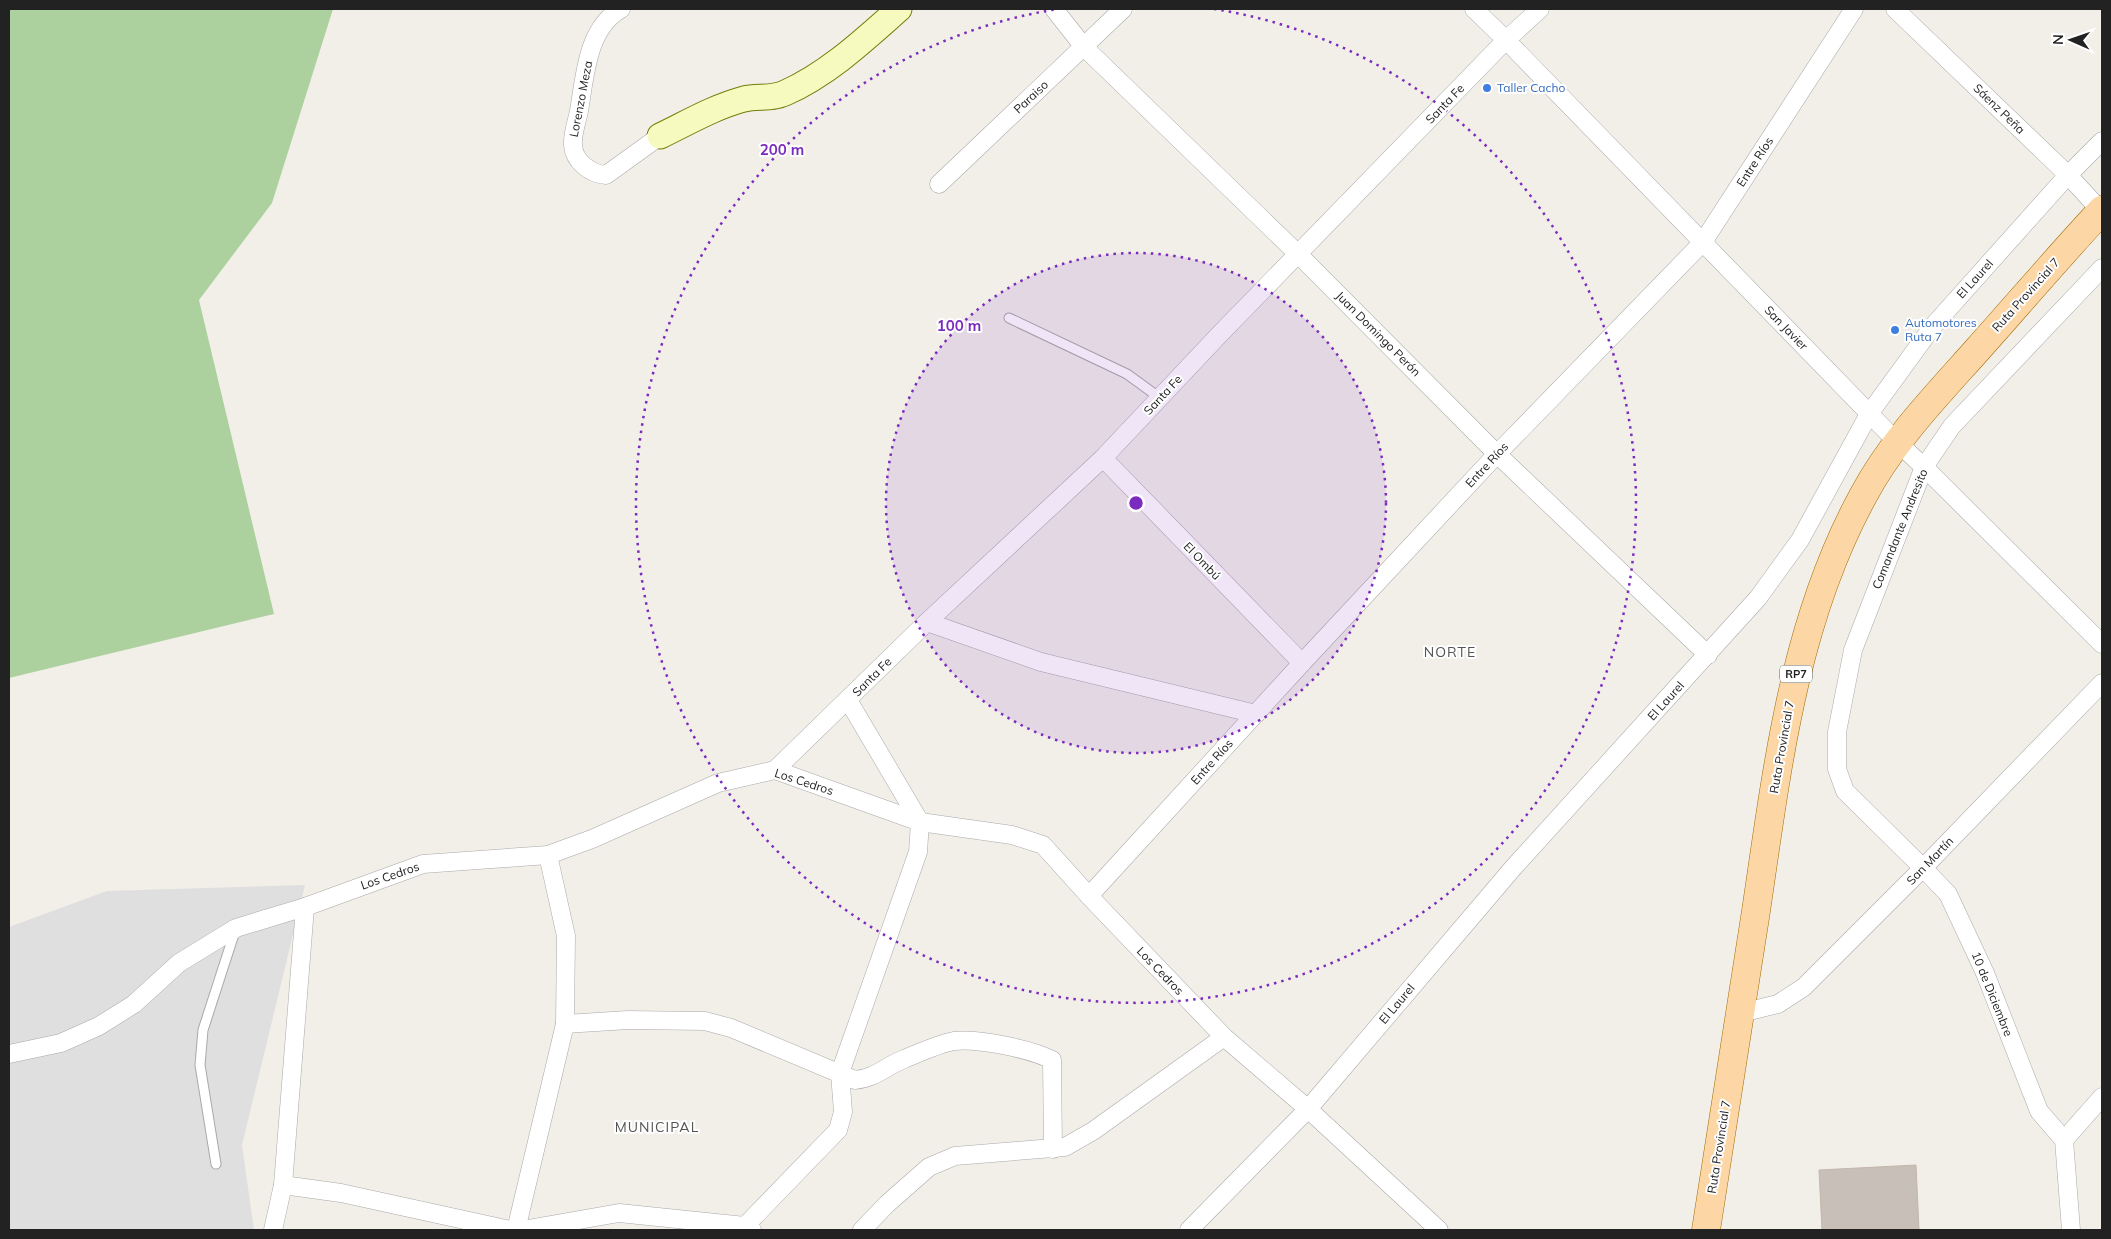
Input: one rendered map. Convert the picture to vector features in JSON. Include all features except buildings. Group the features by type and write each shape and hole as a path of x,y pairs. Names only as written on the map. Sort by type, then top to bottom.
{"main road":[{"path":"660,136 716,108 746,99 783,95 816,76 869,36 899,9"},
{"name":"Ruta Provincial 7","path":"1706,1230 1741,1014 1779,755 1797,669 1826,576 1863,496 1898,443 1932,401 2102,210"}],"street":[{"name":"Lorenzo Meza","path":"621,9 609,15 596,34 588,60 573,145 579,163 596,175 606,175 660,136"},
{"name":"Juan Domingo Perón","path":"1054,9 1084,47 1299,255 1497,454 1708,655"},
{"name":"Paraiso","path":"939,184 1123,9"},
{"name":"San Javier","path":"1474,9 1869,414 2102,644"},
{"name":"Santa Fe","path":"775,770 927,622 1102,458 1506,40 1540,9"},
{"name":"Entre Ríos","path":"1089,896 1302,663 1497,454 1703,242 1854,9"},
{"name":"Sáenz Peña","path":"1895,9 2102,210"},
{"name":"El Laurel","path":"1189,1230 1308,1109 1513,868 1758,598 1800,540 1869,414 1933,326 2068,175 2102,141"},
{"name":"Comandante Andresito","path":"1845,791 1838,769 1837,732 1853,650 1924,467 1952,426 2102,268"},
{"name":"El Ombú","path":"1102,458 1302,663"},
{"path":"927,622 1041,662 1256,714"},
{"name":"San Martín","path":"1741,1014 1778,1004 1804,987 1924,868 2102,683"},
{"path":"522,1230 619,1213 713,1227 749,1228 838,1130 843,1112 840,1073 918,852 920,822 848,700"},
{"name":"Los Cedros","path":"9,1054 61,1043 99,1026 134,1004 178,963 236,928 305,907 423,864 548,855 592,840 718,783 775,770 920,822 1012,835 1042,845 1224,1037 1308,1109 1439,1230"},
{"name":"10 de Diciembre","path":"1845,791 1948,894 1985,973 2039,1111 2064,1140"},
{"path":"516,1230 565,1024 566,936 548,855"},
{"path":"272,1230 283,1185 305,907"},
{"path":"565,1024 628,1020 705,1021 731,1028 855,1080 868,1079 902,1060 953,1042 969,1040 1037,1052 1052,1060 1053,1148"},
{"path":"862,1230 886,1204 929,1166 956,1156 1065,1148 1093,1131 1224,1037"},
{"path":"2070,1230 2064,1140 2102,1097"},
{"path":"283,1185 340,1193 510,1230"}],"lane":[{"path":"1009,318 1127,374 1160,398"},
{"path":"216,1164 200,1065 203,1030 236,928"}],"shaded area":[{"path":"305,885 242,1145 254,1230 9,1230 9,927 107,891"}],"green space":[{"path":"9,9 333,9 272,203 199,300 274,614 9,678"}],"place":[{"name":"Taller Cacho","path":"1487,88"},
{"name":"Automotores Ruta 7","path":"1895,330"}],"district":[{"name":"NORTE","path":"1450,652"},
{"name":"MUNICIPAL","path":"657,1127"}]}
